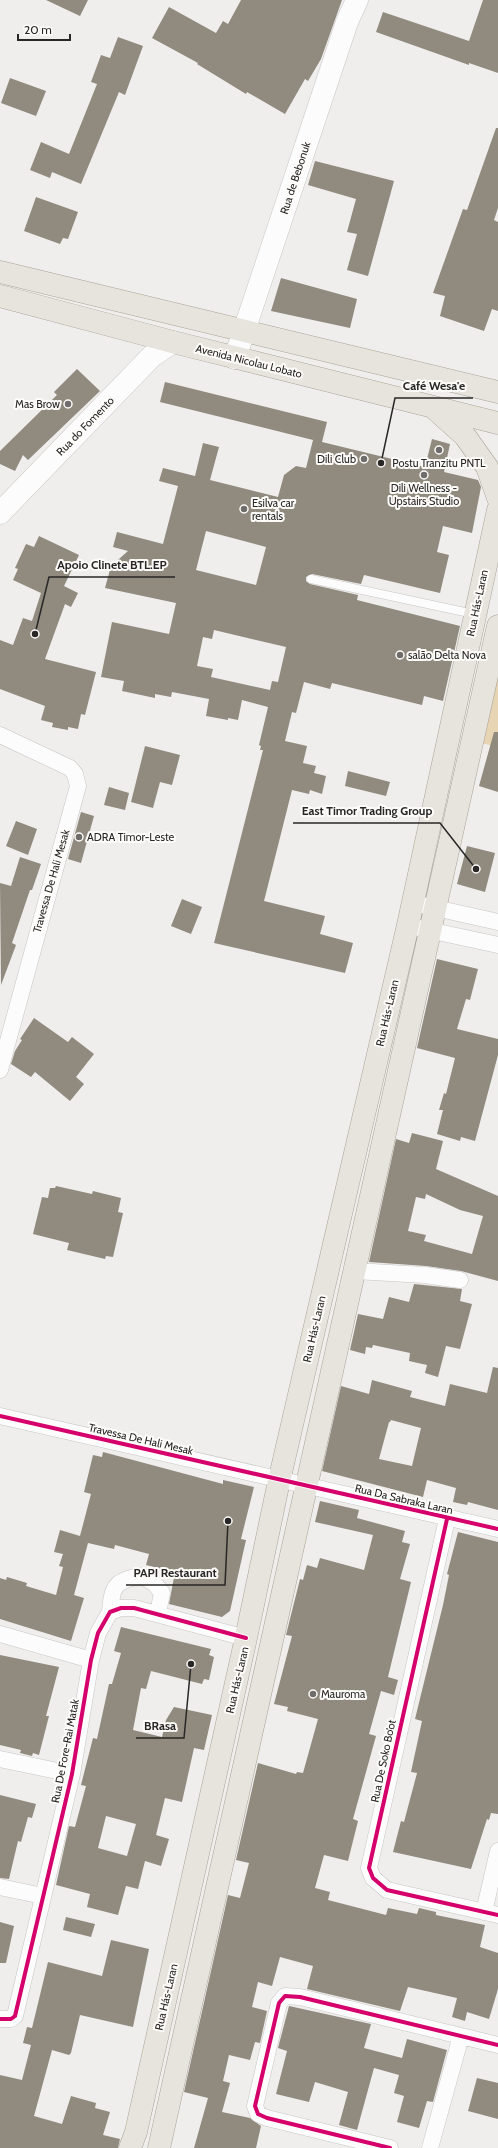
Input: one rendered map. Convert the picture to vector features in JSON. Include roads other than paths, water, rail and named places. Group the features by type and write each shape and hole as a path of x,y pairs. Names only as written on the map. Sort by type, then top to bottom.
{"main road":[{"path":"0,272 498,392"},
{"name":"Avenida Nicolau Lobato","path":"0,296 235,358 498,423"},
{"path":"432,406 465,436 487,468 498,498"},
{"name":"Rua Hás-Laran","path":"130,2148 138,2125 246,1638 279,1481 408,925 498,510"},
{"path":"159,2148 265,1666 355,1271 498,626"},
{"path":"241,1659 265,1666"}],"street":[{"name":"Rua de Bebonuk","path":"235,358 347,22 357,0"},
{"name":"Rua do Fomento","path":"0,513 152,356 173,342"},
{"name":"Travessa De Hali Mesak","path":"0,735 70,768 75,774 78,786 0,1070"},
{"path":"412,903 498,922"},
{"path":"408,925 498,945"},
{"path":"355,1271 425,1274 460,1280"},
{"name":"Travessa De Hali Mesak","path":"0,1416 279,1481 306,1484"},
{"name":"Rua Da Sabraka Laran","path":"306,1484 498,1529"},
{"name":"Rua De Soko Bo’ot","path":"447,1518 369,1868 373,1878 387,1890 491,1914"},
{"path":"158,1613 162,1593 155,1584 142,1576 128,1578 116,1584 112,1594 110,1612 121,1608 134,1608 158,1613 246,1638"},
{"name":"Rua De Fore-Rai Matak","path":"0,2019 11,2019 15,2016 72,1774 91,1660 98,1633 110,1612"},
{"path":"0,1634 91,1660"},
{"path":"0,1759 72,1774"},
{"path":"491,1914 498,1851"},
{"path":"0,1887 43,1896"},
{"path":"390,2148 267,2118 258,2114 255,2106 280,2003 286,1996 300,1997 498,2045"},
{"path":"430,2148 461,2036"}],"lane":[{"path":"311,579 475,614"}],"place":[{"name":"Mas Brow","path":"68,404"},
{"name":"Postu Tranzitu PNTL","path":"439,450"},
{"name":"Dili Club","path":"364,459"},
{"name":"Café Wesa'e","path":"381,463"},
{"name":"Dili Wellness - Upstairs Studio","path":"424,475"},
{"name":"Esilva car rentals","path":"244,509"},
{"name":"Apoio Clinete BTL.EP","path":"35,634"},
{"name":"salão Delta Nova","path":"400,655"},
{"name":"ADRA Timor-Leste","path":"79,837"},
{"name":"East Timor Trading Group","path":"476,869"},
{"name":"PAPI Restaurant","path":"228,1521"},
{"name":"BRasa","path":"191,1664"},
{"name":"Mauroma","path":"313,1694"}]}
